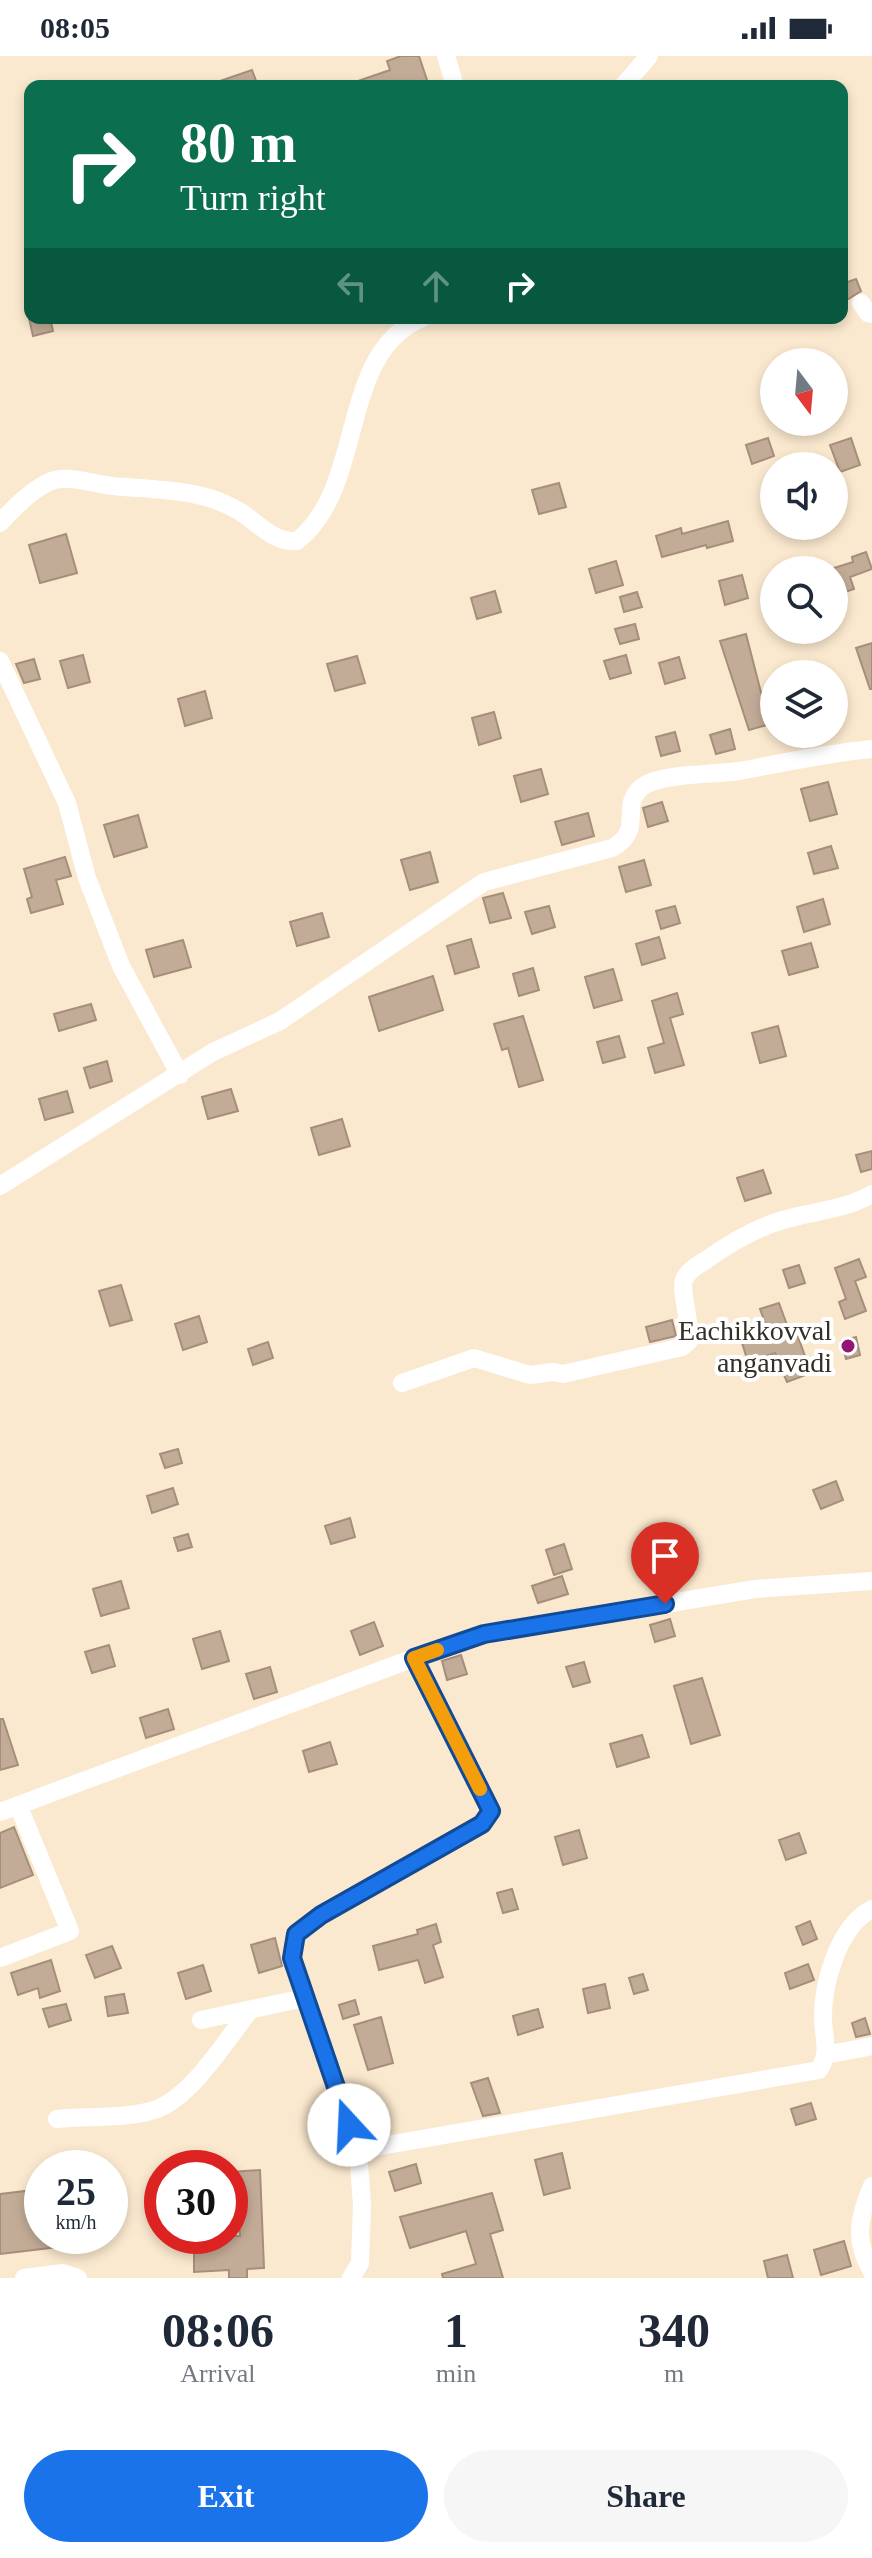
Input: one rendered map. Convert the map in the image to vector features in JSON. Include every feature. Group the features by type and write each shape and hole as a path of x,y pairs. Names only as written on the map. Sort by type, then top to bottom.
{"street":[{"path":"446,56 453,80"},
{"path":"628,80 649,56"},
{"path":"0,523 47,483 69,479 190,493 241,512 257,526 288,542 297,541 326,508 337,483 352,422 381,349 408,324"},
{"path":"0,661 67,803 87,878 121,966 180,1075"},
{"path":"0,1186 213,1052 280,1021 484,882 612,848 626,840 632,799 644,785 836,752 872,749"},
{"path":"402,1383 474,1358 530,1375 563,1374 682,1347 689,1341 690,1330 682,1284 687,1274 727,1245 758,1229 835,1208 872,1194"},
{"path":"0,1812 414,1658 499,1632 755,1589 872,1581"},
{"path":"351,2278 360,2263 362,2205 358,2150 292,1958 296,1934 321,1915 482,1824 491,1811 414,1658"},
{"path":"0,1958 70,1931 18,1805"},
{"path":"358,2150 819,2070 825,2062 827,2041 823,2020 835,1952 862,1914 872,1909"},
{"path":"201,2020 304,1998"},
{"path":"57,2119 158,2109 199,2075 250,2010"},
{"path":"825,2055 872,2046"},
{"path":"872,2186 863,2208 859,2236 860,2252 872,2272"},
{"path":"24,2278 63,2273 78,2278"}],"building":[{"path":"401,56 419,56 427,80 361,80 390,70 387,61"},
{"path":"252,70 256,80 223,80"},
{"path":"856,279 861,291 848,299 848,282"},
{"path":"30,324 51,324 53,331 33,336"},
{"path":"768,438 773,452 760,452 760,461 752,464 746,445"},
{"path":"851,438 860,465 848,469 848,452 833,452 830,445"},
{"path":"559,483 566,507 539,514 532,490"},
{"path":"728,521 733,541 662,557 656,536 681,528 682,534"},
{"path":"66,534 77,573 40,583 29,545"},
{"path":"866,552 872,569 850,577 854,589 848,591 848,564 853,562 852,557"},
{"path":"616,561 623,585 596,593 589,569"},
{"path":"742,575 748,598 725,605 719,581"},
{"path":"495,591 501,612 477,619 471,598"},
{"path":"637,592 642,607 624,612 620,597"},
{"path":"635,624 639,639 620,644 615,629"},
{"path":"746,634 760,688 760,727 749,730 720,641"},
{"path":"872,643 872,689 870,689 856,648"},
{"path":"83,655 90,682 68,688 60,661"},
{"path":"626,655 631,673 610,679 604,661"},
{"path":"357,656 365,683 335,691 327,664"},
{"path":"679,657 685,678 665,684 659,663"},
{"path":"34,659 40,679 24,683 16,664"},
{"path":"205,691 212,718 185,726 178,699"},
{"path":"494,712 501,738 479,745 472,718"},
{"path":"730,729 735,749 716,754 710,735"},
{"path":"675,732 680,751 661,756 656,737"},
{"path":"541,769 548,794 521,802 514,776"},
{"path":"828,782 837,814 810,821 801,789"},
{"path":"662,802 668,821 648,827 643,808"},
{"path":"588,813 594,836 562,845 555,822"},
{"path":"138,815 147,847 114,857 104,825"},
{"path":"831,846 838,868 814,874 808,853"},
{"path":"430,852 438,882 410,890 401,860"},
{"path":"65,857 71,876 56,880 63,904 31,913 27,899 32,897 24,869"},
{"path":"644,860 651,885 626,892 619,867"},
{"path":"503,893 511,918 490,923 483,898"},
{"path":"823,899 830,924 804,932 797,907"},
{"path":"549,906 555,927 532,934 525,912"},
{"path":"675,906 680,923 661,929 656,911"},
{"path":"322,913 329,937 297,946 290,922"},
{"path":"659,937 665,958 642,965 636,944"},
{"path":"471,939 479,967 455,974 447,946"},
{"path":"183,940 191,967 154,977 146,950"},
{"path":"811,943 818,967 789,975 782,951"},
{"path":"533,968 539,990 519,996 513,974"},
{"path":"613,969 622,1000 594,1008 585,977"},
{"path":"433,976 443,1010 379,1031 369,997"},
{"path":"677,993 683,1014 670,1018 684,1065 655,1073 648,1048 664,1043 652,1001"},
{"path":"91,1004 96,1020 59,1031 54,1014"},
{"path":"523,1016 543,1080 519,1087 508,1048 502,1050 494,1024"},
{"path":"778,1026 786,1056 760,1063 752,1033"},
{"path":"619,1036 625,1057 603,1063 597,1042"},
{"path":"107,1061 112,1081 90,1088 84,1068"},
{"path":"231,1089 238,1111 208,1119 202,1097"},
{"path":"67,1091 73,1112 45,1120 39,1099"},
{"path":"342,1119 350,1146 319,1155 311,1128"},
{"path":"872,1151 872,1169 861,1172 856,1155"},
{"path":"763,1170 771,1193 745,1201 737,1178"},
{"path":"859,1259 866,1277 855,1281 866,1311 845,1319 839,1302 846,1299 835,1268"},
{"path":"799,1265 805,1283 789,1288 783,1270"},
{"path":"121,1285 132,1320 110,1326 99,1291"},
{"path":"779,1303 790,1333 796,1331 811,1373 787,1382 775,1353 748,1362 742,1343 769,1334 760,1309"},
{"path":"199,1316 207,1342 183,1350 175,1324"},
{"path":"672,1320 676,1336 650,1342 646,1327"},
{"name":"Eachikkovval anganvadi","path":"856,1337 860,1355 846,1359 841,1341"},
{"path":"268,1342 273,1358 253,1365 248,1349"},
{"path":"178,1449 182,1463 165,1468 160,1454"},
{"path":"836,1481 843,1500 821,1509 813,1490"},
{"path":"173,1488 178,1504 152,1513 147,1496"},
{"path":"350,1518 355,1537 331,1544 325,1526"},
{"path":"188,1534 192,1547 178,1551 174,1538"},
{"path":"564,1544 572,1569 554,1575 546,1550"},
{"path":"562,1576 568,1594 538,1603 532,1586"},
{"path":"121,1581 129,1608 101,1616 93,1589"},
{"path":"670,1619 675,1636 655,1642 650,1625"},
{"path":"374,1622 383,1646 360,1655 351,1631"},
{"path":"220,1631 229,1661 202,1669 193,1639"},
{"path":"109,1645 115,1666 92,1673 85,1652"},
{"path":"461,1655 467,1674 447,1680 442,1661"},
{"path":"584,1662 590,1682 573,1687 566,1667"},
{"path":"270,1667 277,1692 254,1699 246,1674"},
{"path":"702,1678 720,1735 691,1744 674,1686"},
{"path":"168,1709 174,1729 146,1738 140,1718"},
{"path":"0,1719 3,1719 18,1765 0,1770"},
{"path":"642,1735 649,1757 617,1767 610,1744"},
{"path":"330,1742 337,1764 309,1772 303,1751"},
{"path":"14,1827 33,1875 0,1888 0,1833"},
{"path":"579,1830 587,1858 563,1865 555,1837"},
{"path":"799,1833 806,1853 786,1860 779,1840"},
{"path":"512,1889 518,1909 503,1913 497,1893"},
{"path":"810,1921 817,1939 803,1945 796,1927"},
{"path":"436,1924 441,1942 433,1945 443,1977 425,1983 418,1960 379,1970 373,1946 418,1934 417,1930"},
{"path":"275,1938 282,1966 259,1973 251,1945"},
{"path":"112,1946 121,1968 95,1978 86,1955"},
{"path":"51,1960 60,1991 40,1998 38,1988 18,1995 11,1973"},
{"path":"808,1964 814,1980 790,1989 785,1973"},
{"path":"203,1965 211,1991 186,1999 178,1973"},
{"path":"643,1974 648,1990 634,1994 629,1978"},
{"path":"605,1984 610,2008 588,2013 583,1989"},
{"path":"124,1994 128,2013 108,2016 105,1997"},
{"path":"355,2000 359,2014 343,2019 339,2005"},
{"path":"66,2004 71,2020 49,2027 43,2009"},
{"path":"538,2009 543,2027 518,2035 513,2016"},
{"path":"381,2017 393,2063 368,2070 354,2025"},
{"path":"865,2018 870,2034 856,2037 852,2023"},
{"path":"488,2078 500,2113 483,2116 471,2083"},
{"path":"811,2103 816,2119 796,2125 791,2109"},
{"path":"562,2153 570,2188 544,2195 535,2160"},
{"path":"416,2164 421,2183 395,2191 389,2172"},
{"path":"260,2170 264,2268 247,2269 247,2278 229,2278 229,2270 194,2272 194,2254 248,2254 248,2171"},
{"path":"24,2191 24,2251 0,2254 0,2194"},
{"path":"492,2193 503,2230 490,2234 503,2278 443,2278 442,2274 476,2264 466,2231 410,2248 400,2217"},
{"path":"844,2241 851,2266 821,2275 814,2250"},
{"path":"787,2255 793,2278 768,2278 764,2261"}],"slow traffic":[{"path":"437,1650 414,1658 480,1789"}],"place":[{"name":"Eachikkovval anganvadi","path":"848,1346"}],"route":[{"path":"349,2125 292,1958 296,1934 321,1915 482,1824 491,1811 414,1658 484,1634 665,1604"}]}
